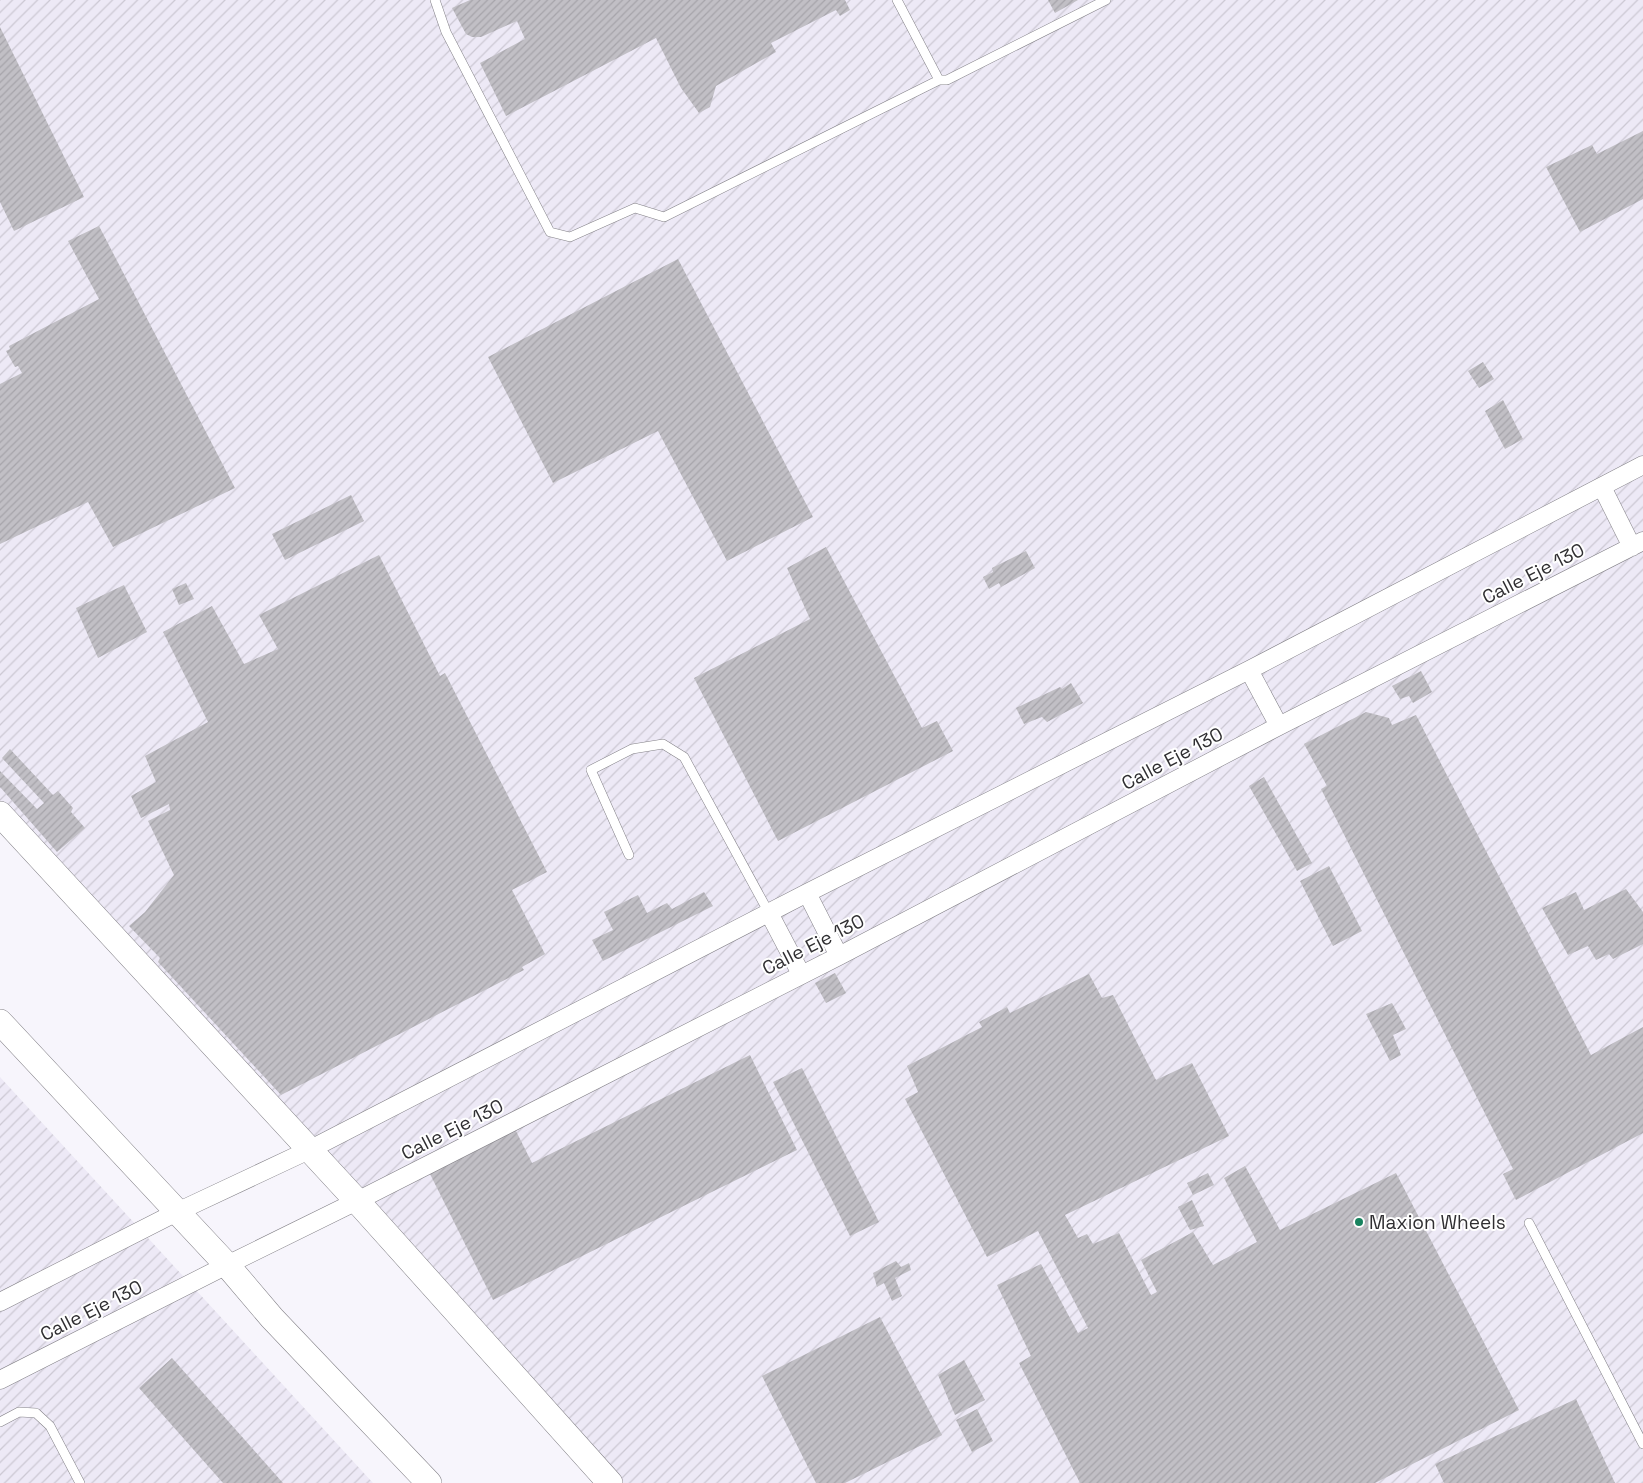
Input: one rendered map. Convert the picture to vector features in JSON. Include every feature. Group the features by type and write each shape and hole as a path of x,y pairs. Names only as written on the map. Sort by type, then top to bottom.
{"street":[{"path":"0,1302 177,1212 309,1150 769,912 1249,670 1643,465"},
{"path":"1602,486 1638,544"},
{"name":"Calle Eje 130","path":"0,1380 839,956 1279,726 1638,544"},
{"path":"1249,670 1279,726"},
{"path":"0,814 357,1201 610,1483"},
{"path":"807,893 839,956"},
{"path":"769,912 802,974"},
{"path":"0,1022 227,1265 272,1318 429,1483"}],"lane":[{"path":"434,0 446,32 550,232 570,237 635,208 664,217 939,80 947,80 1106,0"},
{"path":"897,0 939,80"},
{"path":"629,855 591,770 632,749 663,744 684,757 769,912"},
{"path":"1529,1223 1643,1444"},
{"path":"0,1422 20,1412 36,1413 50,1426 80,1483"}],"shaded area":[{"path":"0,0 1643,0 1643,1483 607,1483 0,824"},
{"path":"0,1077 206,1301 373,1483 0,1483"}],"building":[{"path":"470,0 845,0 850,10 840,16 836,10 771,43 776,52 716,86 710,107 699,113 681,88 656,38 506,116 480,63 525,39 517,21 481,37 472,37 466,34 452,8"},
{"path":"1048,0 1078,0 1055,13"},
{"path":"0,27 84,197 14,231 0,202"},
{"path":"1643,131 1643,199 1580,232 1546,167 1592,145 1597,154"},
{"path":"99,226 235,488 113,547 88,502 0,544 0,384 22,373 18,366 15,367 6,351 10,349 9,346 99,299 68,241"},
{"path":"678,259 813,517 727,561 658,431 553,483 488,357"},
{"path":"1483,362 1494,379 1479,388 1468,371"},
{"path":"1503,400 1523,439 1505,449 1485,411"},
{"path":"351,495 364,521 285,560 272,534"},
{"path":"826,547 922,728 937,721 953,751 778,841 694,678 810,619 787,568"},
{"path":"1026,551 1035,568 1001,587 999,583 989,589 983,577 993,572 992,568"},
{"path":"379,555 440,676 445,673 547,872 512,890 545,954 522,967 524,970 281,1095 158,962 160,958 129,926 145,912 174,875 148,821 170,810 169,804 141,818 131,796 156,782 145,756 208,722 163,632 212,606 244,664 278,649 259,615"},
{"path":"186,583 194,599 179,605 172,589"},
{"path":"124,585 147,632 98,658 76,608"},
{"path":"1421,671 1432,692 1413,703 1409,696 1400,699 1392,686"},
{"path":"1071,683 1083,703 1047,722 1042,717 1024,724 1016,708 1060,687 1062,689"},
{"path":"1366,712 1389,718 1392,725 1416,715 1591,1055 1643,1027 1643,1133 1516,1200 1503,1174 1513,1169 1321,789 1327,786 1304,744"},
{"path":"10,749 53,795 58,791 73,808 71,812 85,828 57,852 0,787 0,771 37,809 44,803 2,758"},
{"path":"1264,777 1312,863 1297,871 1249,786"},
{"path":"1329,866 1362,931 1333,946 1300,881"},
{"path":"1626,889 1643,912 1643,944 1613,959 1609,954 1596,960 1588,946 1568,955 1542,908 1576,892 1584,910"},
{"path":"704,892 713,906 603,961 592,940 613,930 604,912 638,895 647,913 667,903 672,909"},
{"path":"835,973 846,993 826,1003 815,983"},
{"name":"Maxion Wheels","path":"1089,974 1102,998 1113,995 1156,1080 1192,1063 1229,1136 1065,1215 1078,1238 1087,1234 1093,1244 1119,1233 1151,1295 1157,1292 1141,1260 1193,1232 1213,1265 1257,1242 1224,1178 1245,1166 1280,1230 1396,1173 1519,1410 1375,1483 1080,1483 1019,1363 1031,1356 997,1285 1041,1264 1078,1333 1088,1328 1038,1231 987,1257 905,1099 918,1092 907,1066 982,1027 979,1022 1007,1007 1010,1013"},
{"path":"1392,1003 1406,1029 1393,1035 1401,1055 1390,1061 1366,1014"},
{"path":"750,1055 797,1150 493,1300 429,1172 515,1129 532,1163"},
{"path":"802,1068 879,1222 850,1236 773,1082"},
{"path":"1208,1173 1214,1185 1193,1195 1187,1183"},
{"path":"1192,1200 1204,1226 1190,1230 1178,1207"},
{"path":"896,1261 901,1267 909,1263 911,1270 895,1278 902,1296 892,1301 884,1283 877,1287 873,1273"},
{"path":"880,1317 942,1435 845,1483 816,1483 762,1376"},
{"path":"172,1358 283,1483 223,1483 139,1388"},
{"path":"964,1360 985,1400 955,1415 938,1375"},
{"path":"1576,1399 1615,1483 1444,1483 1435,1464"},
{"path":"977,1409 993,1441 972,1452 956,1420"}],"place":[{"name":"Maxion Wheels","path":"1359,1222"}]}
